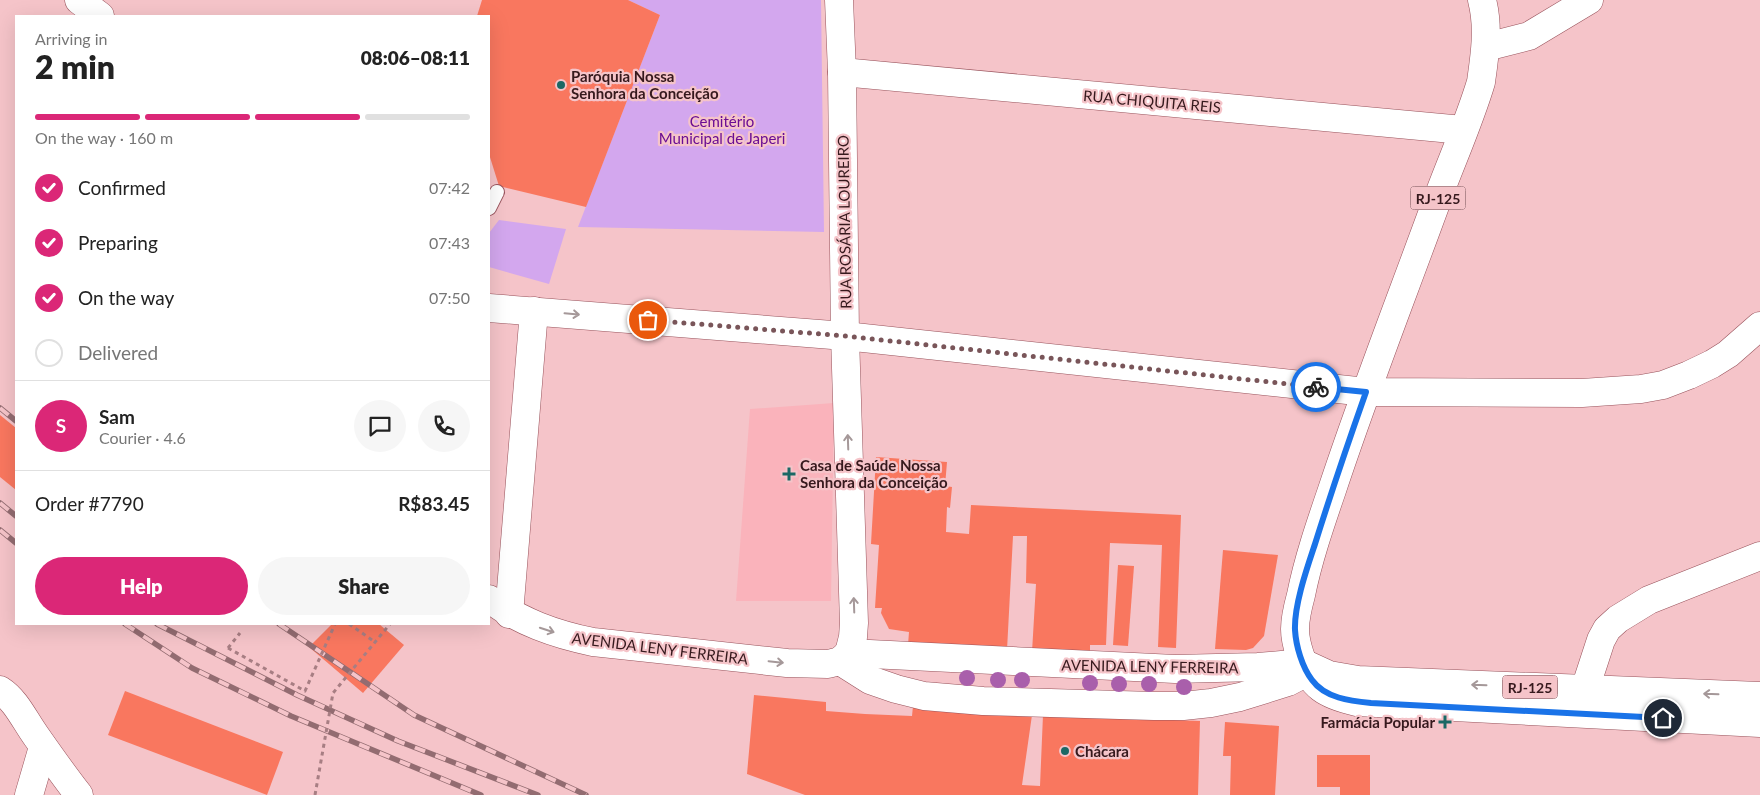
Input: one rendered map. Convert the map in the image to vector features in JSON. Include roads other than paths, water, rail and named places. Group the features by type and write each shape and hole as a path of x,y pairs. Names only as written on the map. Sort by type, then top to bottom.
{"street":[{"name":"RUA ROSÁRIA LOUREIRO","path":"839,0 842,72 845,336 854,622 853,637 844,657"},
{"name":"RJ-125","path":"1482,0 1485,13 1486,47 1481,82 1366,392 1302,587 1295,628 1297,644 1307,672 1328,693 1341,698 1371,703 1760,723"},
{"path":"1486,47 1529,36 1588,0"},
{"name":"RUA CHIQUITA REIS","path":"842,72 1463,130"},
{"path":"490,308 845,336 1366,392 1582,393 1641,389 1663,385 1712,364 1728,354 1760,326"},
{"path":"499,606 534,311"},
{"path":"1585,689 1601,640 1607,629 1618,619 1649,600 1760,556"},
{"name":"AVENIDA LENY FERREIRA","path":"499,606 540,628 567,637 592,642 787,663 828,664 844,657 1307,672 1358,680 1760,696"},
{"name":"AVENIDA LENY FERREIRA","path":"844,657 870,680 924,696 1058,703 1182,706 1211,703 1277,686 1307,672"},
{"path":"1058,703 1060,664"},
{"path":"0,690 16,706 43,747 79,795"},
{"path":"29,795 43,747"}],"lane":[{"path":"490,206 497,192"}],"railway":[{"path":"0,408 15,420"},
{"path":"0,503 15,515"},
{"path":"0,530 15,542"},
{"path":"127,625 192,668 291,716 481,795"},
{"path":"159,625 297,695 398,741 538,795"},
{"path":"280,625 414,715 586,795"}],"place":[{"name":"Paróquia Nossa Senhora da Conceição","path":"561,85"},
{"name":"Casa de Saúde Nossa Senhora da Conceição","path":"789,474"},
{"name":"Farmácia Popular","path":"1445,722"},
{"name":"Chácara","path":"1065,751"}],"park label":[{"name":"Cemitério Municipal de Japeri","path":"722,130"}]}
